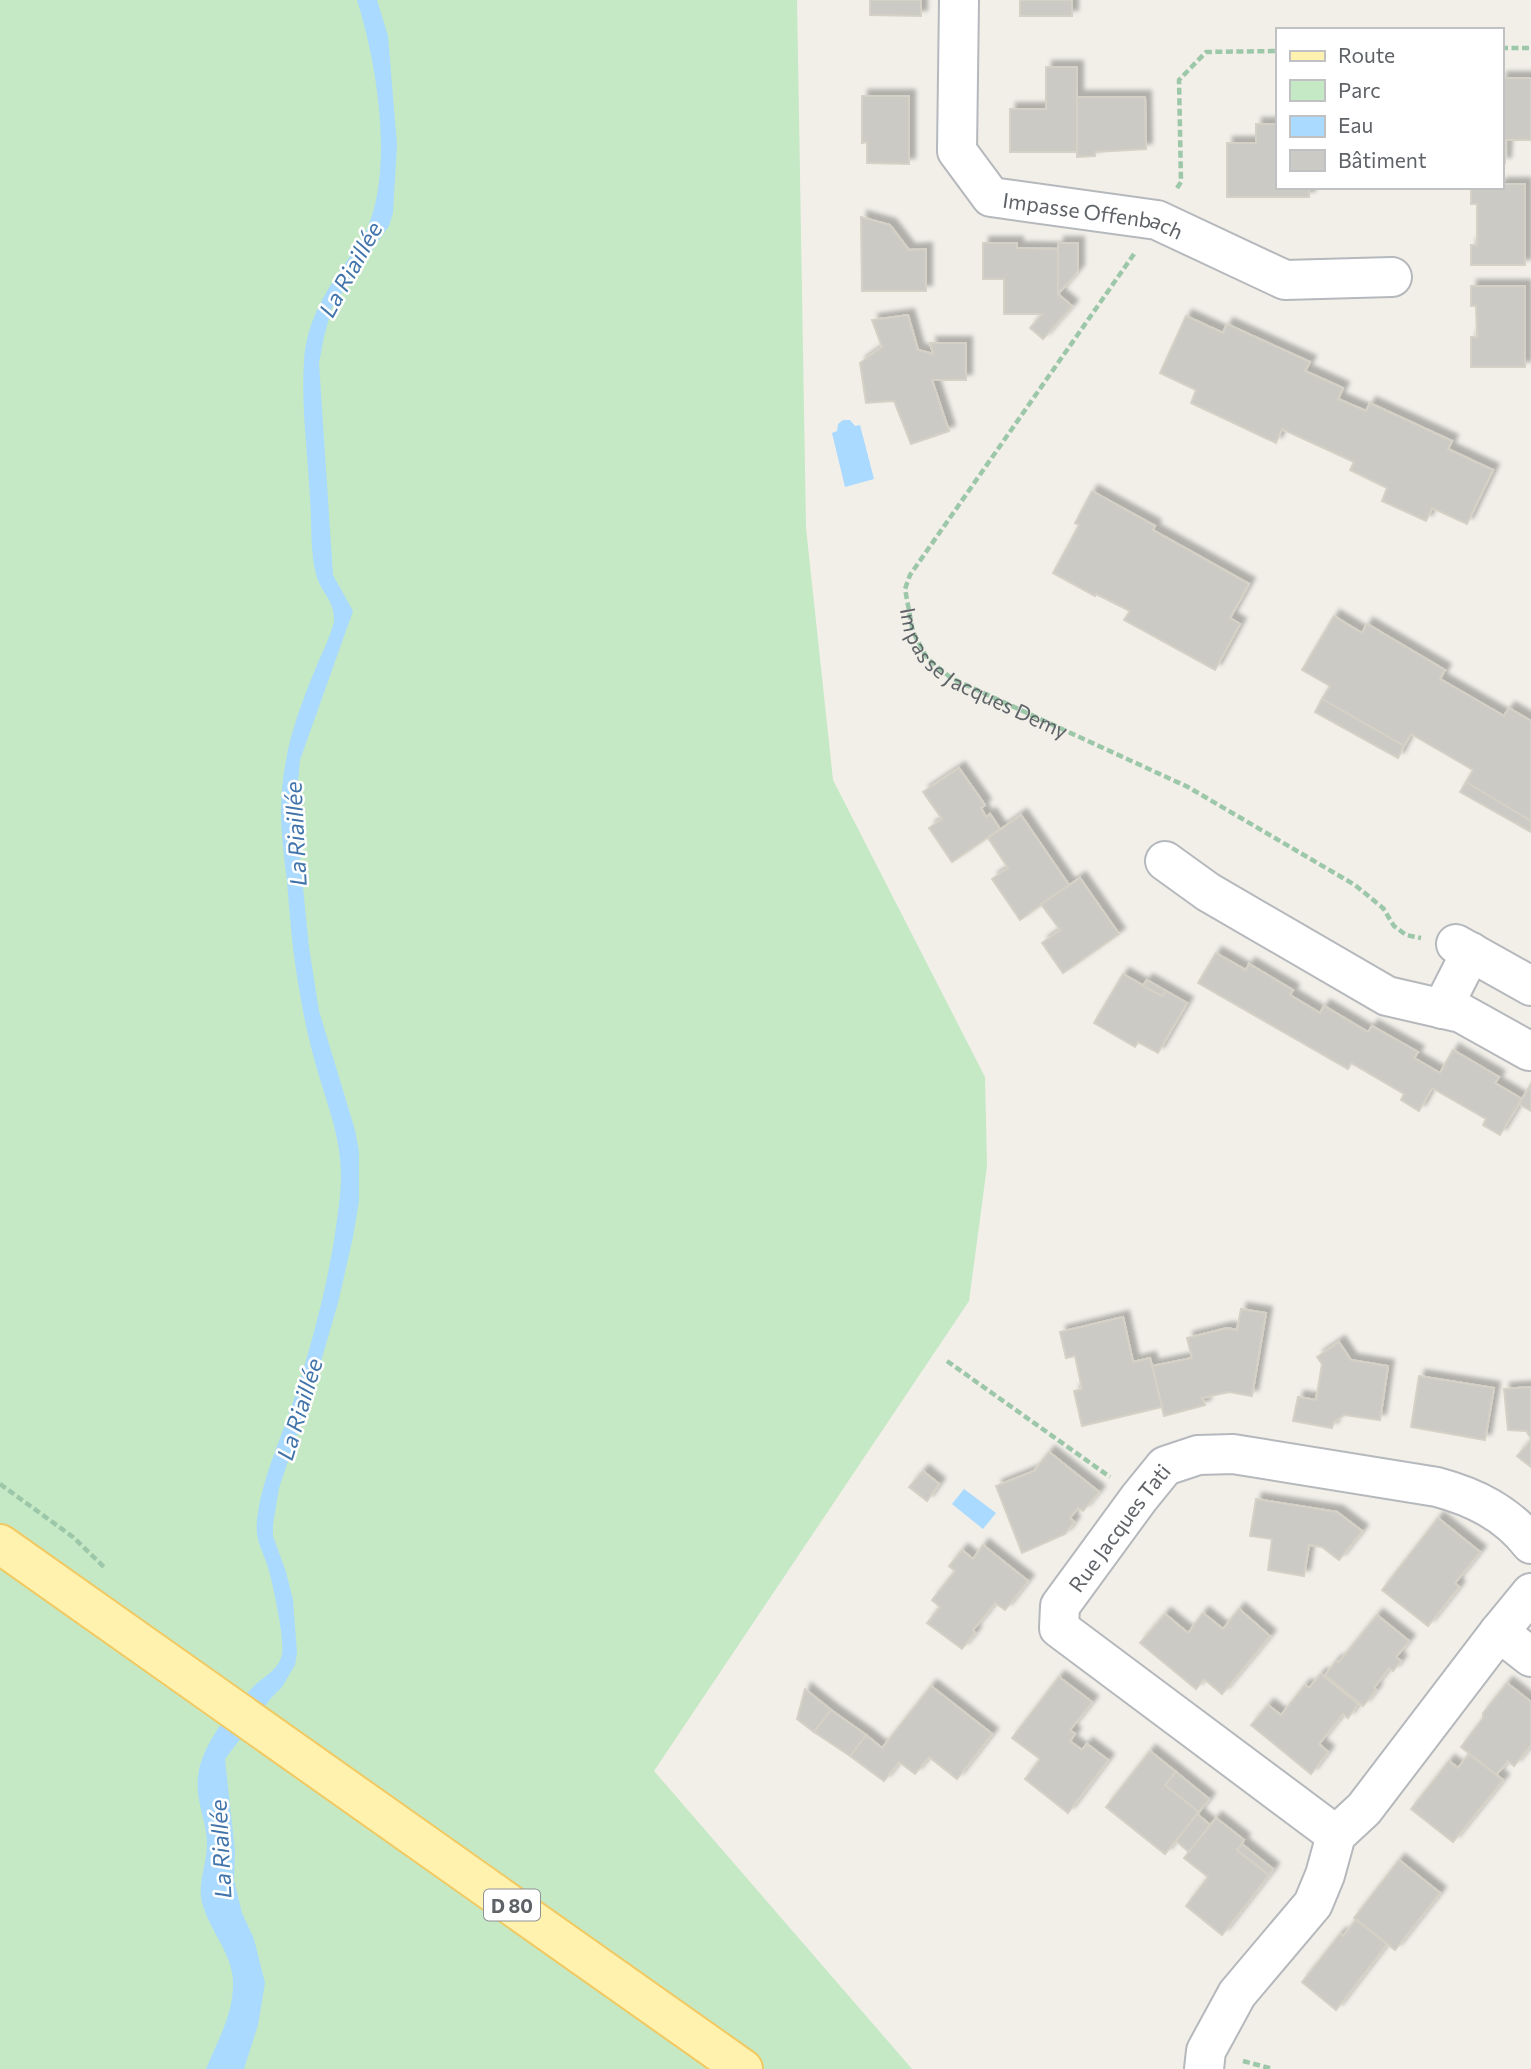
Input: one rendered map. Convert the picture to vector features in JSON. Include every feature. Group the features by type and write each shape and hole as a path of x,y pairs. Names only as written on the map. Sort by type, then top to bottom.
{"main road":[{"name":"D 80","path":"0,1544 743,2069"}],"street":[{"name":"Impasse Offenbach","path":"959,0 957,151 991,197 1157,220 1285,280 1392,277"},
{"path":"1165,861 1208,892 1387,996 1461,1013 1529,1051"},
{"path":"1442,1009 1463,948 1531,986"},
{"name":"Rue Jacques Tati","path":"1336,1835 1059,1628 1060,1606 1165,1466 1198,1455 1233,1454 1461,1493 1491,1507 1521,1531 1531,1544"},
{"path":"1203,2069 1206,2052 1237,1994 1313,1904 1325,1875 1336,1835 1364,1809 1531,1593"},
{"path":"1499,1632 1531,1657"}],"path":[{"path":"1503,48 1531,48"},
{"name":"Impasse Jacques Demy","path":"1276,51 1206,52 1179,80 1181,182 910,575 905,589 913,632 927,658 951,678 1188,787 1223,806 1355,885 1383,908 1394,926 1406,935 1463,948"},
{"path":"947,1361 1139,1498"}],"green space":[{"path":"0,0 797,0 806,528 833,780 985,1077 987,1166 969,1301 654,1771 912,2069 0,2069"}],"water":[{"path":"357,0 377,0 388,36 397,145 393,213 389,226 332,307 319,363 333,575 353,611 300,760 297,792 298,837 309,947 319,1011 355,1130 359,1152 359,1201 338,1303 279,1488 273,1525 273,1536 293,1600 297,1653 295,1665 282,1687 225,1759 235,1851 234,1880 242,1913 254,1939 265,1983 258,2025 244,2069 206,2069 228,2016 233,1982 229,1960 208,1918 201,1897 207,1844 198,1794 198,1777 200,1765 218,1728 244,1696 274,1669 282,1654 278,1609 258,1538 257,1520 268,1473 317,1322 333,1246 340,1195 338,1146 303,1013 298,980 283,846 281,798 291,737 334,622 330,602 318,581 313,556 303,396 305,348 323,299 367,229 380,176 380,115 376,84"},
{"path":"843,420 850,420 855,426 860,425 874,479 845,487 832,433 837,431 838,424"},
{"path":"964,1489 996,1513 983,1529 952,1504"}],"building":[{"path":"870,0 921,0 921,16 870,15"},
{"path":"1020,0 1072,0 1072,16 1020,16"},
{"path":"1046,67 1077,67 1077,152 1010,152 1010,109 1046,109"},
{"path":"1503,78 1531,78 1531,140 1506,140 1505,163"},
{"path":"862,96 909,96 909,164 867,163 867,142 862,143"},
{"path":"1077,97 1145,97 1146,149 1095,152 1095,156 1077,157"},
{"path":"1256,124 1276,124 1276,189 1309,189 1309,197 1227,197 1227,143 1256,143"},
{"path":"1503,184 1525,184 1525,265 1471,265 1471,245 1477,245 1477,204 1471,204 1471,189 1503,189"},
{"path":"861,217 890,225 909,250 926,249 926,291 862,291"},
{"path":"983,243 1017,243 1017,248 1058,249 1058,294 1072,306 1043,339 1030,328 1042,314 1004,314 1004,279 983,279"},
{"path":"1058,243 1078,243 1078,271 1058,294"},
{"path":"1471,286 1525,286 1525,367 1471,367 1471,337 1477,337 1476,306 1471,306"},
{"path":"908,315 918,350 933,354 930,343 966,343 966,380 932,380 949,431 911,444 894,401 866,403 860,363 882,347 872,320"},
{"path":"1186,316 1223,333 1227,324 1310,362 1305,371 1343,388 1338,399 1366,411 1370,403 1452,441 1448,449 1493,470 1467,524 1432,508 1426,521 1382,501 1387,488 1350,470 1354,462 1282,429 1276,443 1191,403 1196,390 1160,373"},
{"path":"1092,491 1155,526 1153,530 1249,584 1230,618 1240,624 1215,670 1124,620 1130,611 1053,573 1079,525 1075,523"},
{"path":"1334,616 1362,633 1367,624 1445,670 1440,679 1504,716 1509,708 1531,721 1531,821 1466,782 1473,770 1411,734 1404,746 1322,699 1330,686 1302,670"},
{"path":"1322,699 1404,746 1398,758 1315,712"},
{"path":"959,768 985,805 981,808 986,817 990,814 1000,829 952,862 929,828 942,819 923,792"},
{"path":"1466,782 1531,821 1531,832 1460,792"},
{"path":"1021,815 1069,885 1020,920 992,879 1008,868 988,838"},
{"path":"1080,878 1119,934 1063,973 1042,943 1060,930 1041,904"},
{"path":"1216,953 1246,970 1249,964 1293,990 1290,995 1320,1013 1324,1006 1368,1032 1372,1026 1418,1052 1414,1058 1440,1073 1453,1050 1499,1077 1495,1083 1522,1099 1500,1135 1483,1125 1486,1119 1432,1088 1419,1111 1401,1100 1404,1094 1351,1063 1348,1069 1198,983"},
{"path":"1123,974 1162,996 1166,991 1187,1003 1158,1053 1138,1042 1135,1047 1094,1023"},
{"path":"1147,980 1166,991 1162,996 1143,986"},
{"path":"1531,1084 1531,1111 1519,1104"},
{"path":"1241,1309 1266,1313 1252,1396 1229,1392 1202,1398 1205,1405 1164,1416 1152,1366 1192,1358 1187,1338 1227,1328 1237,1330"},
{"path":"1123,1317 1133,1362 1150,1358 1162,1407 1082,1426 1074,1391 1082,1389 1075,1356 1066,1358 1060,1332"},
{"path":"1339,1342 1351,1360 1388,1366 1380,1420 1344,1415 1334,1422 1332,1428 1293,1421 1298,1397 1316,1400 1322,1364 1317,1357"},
{"path":"1419,1376 1494,1388 1485,1440 1411,1427"},
{"path":"1531,1387 1531,1438 1526,1431 1508,1430 1504,1389"},
{"path":"1531,1440 1531,1467 1517,1456"},
{"path":"1049,1452 1099,1492 1083,1511 1078,1508 1070,1518 1074,1522 1065,1534 1022,1553 996,1486 1034,1471"},
{"path":"923,1471 939,1484 927,1501 909,1487"},
{"path":"1256,1499 1337,1512 1362,1531 1339,1560 1322,1547 1309,1545 1304,1576 1268,1570 1272,1539 1250,1536"},
{"path":"1438,1518 1480,1552 1455,1583 1459,1587 1428,1626 1382,1590"},
{"path":"983,1545 1028,1581 1005,1610 995,1603 973,1630 975,1633 962,1649 927,1623 940,1607 932,1600 955,1571 949,1566 962,1550 973,1559"},
{"path":"1239,1609 1270,1636 1222,1694 1204,1679 1196,1689 1140,1643 1165,1614 1188,1633 1203,1613 1223,1629"},
{"path":"1377,1615 1409,1641 1396,1657 1401,1661 1393,1671 1389,1668 1363,1706 1325,1675"},
{"path":"1321,1674 1358,1704 1348,1718 1343,1714 1319,1744 1328,1752 1311,1774 1251,1725 1268,1705 1281,1715 1305,1685 1309,1688"},
{"path":"1059,1677 1092,1702 1070,1730 1075,1734 1070,1741 1082,1750 1087,1744 1108,1760 1068,1813 1025,1779 1040,1759 1012,1738"},
{"path":"1507,1683 1531,1702 1531,1745 1514,1766 1508,1761 1496,1775 1461,1747"},
{"path":"931,1686 992,1734 957,1779 929,1757 915,1774 899,1762 884,1781 850,1756 866,1735 882,1748"},
{"path":"805,1689 831,1710 814,1732 797,1719"},
{"path":"831,1710 866,1735 850,1756 814,1732"},
{"path":"1150,1751 1176,1772 1165,1785 1199,1812 1165,1854 1106,1807"},
{"path":"1469,1754 1503,1780 1453,1842 1411,1809 1449,1761 1458,1768"},
{"path":"1176,1772 1209,1799 1199,1812 1165,1785"},
{"path":"1197,1814 1210,1825 1189,1852 1176,1841"},
{"path":"1216,1818 1244,1840 1237,1850 1269,1875 1222,1935 1186,1906 1208,1877 1184,1858"},
{"path":"1242,1844 1273,1869 1269,1875 1237,1850"},
{"path":"1399,1860 1440,1893 1395,1950 1354,1918"},
{"path":"1356,1920 1387,1944 1336,2010 1302,1982 1340,1934 1343,1936"}],"water label":[{"name":"La Riaillée","path":"350,269"},
{"name":"La Riaillée","path":"295,834"},
{"name":"La Riaillée","path":"299,1409"},
{"name":"La Riallée","path":"220,1849"}]}
